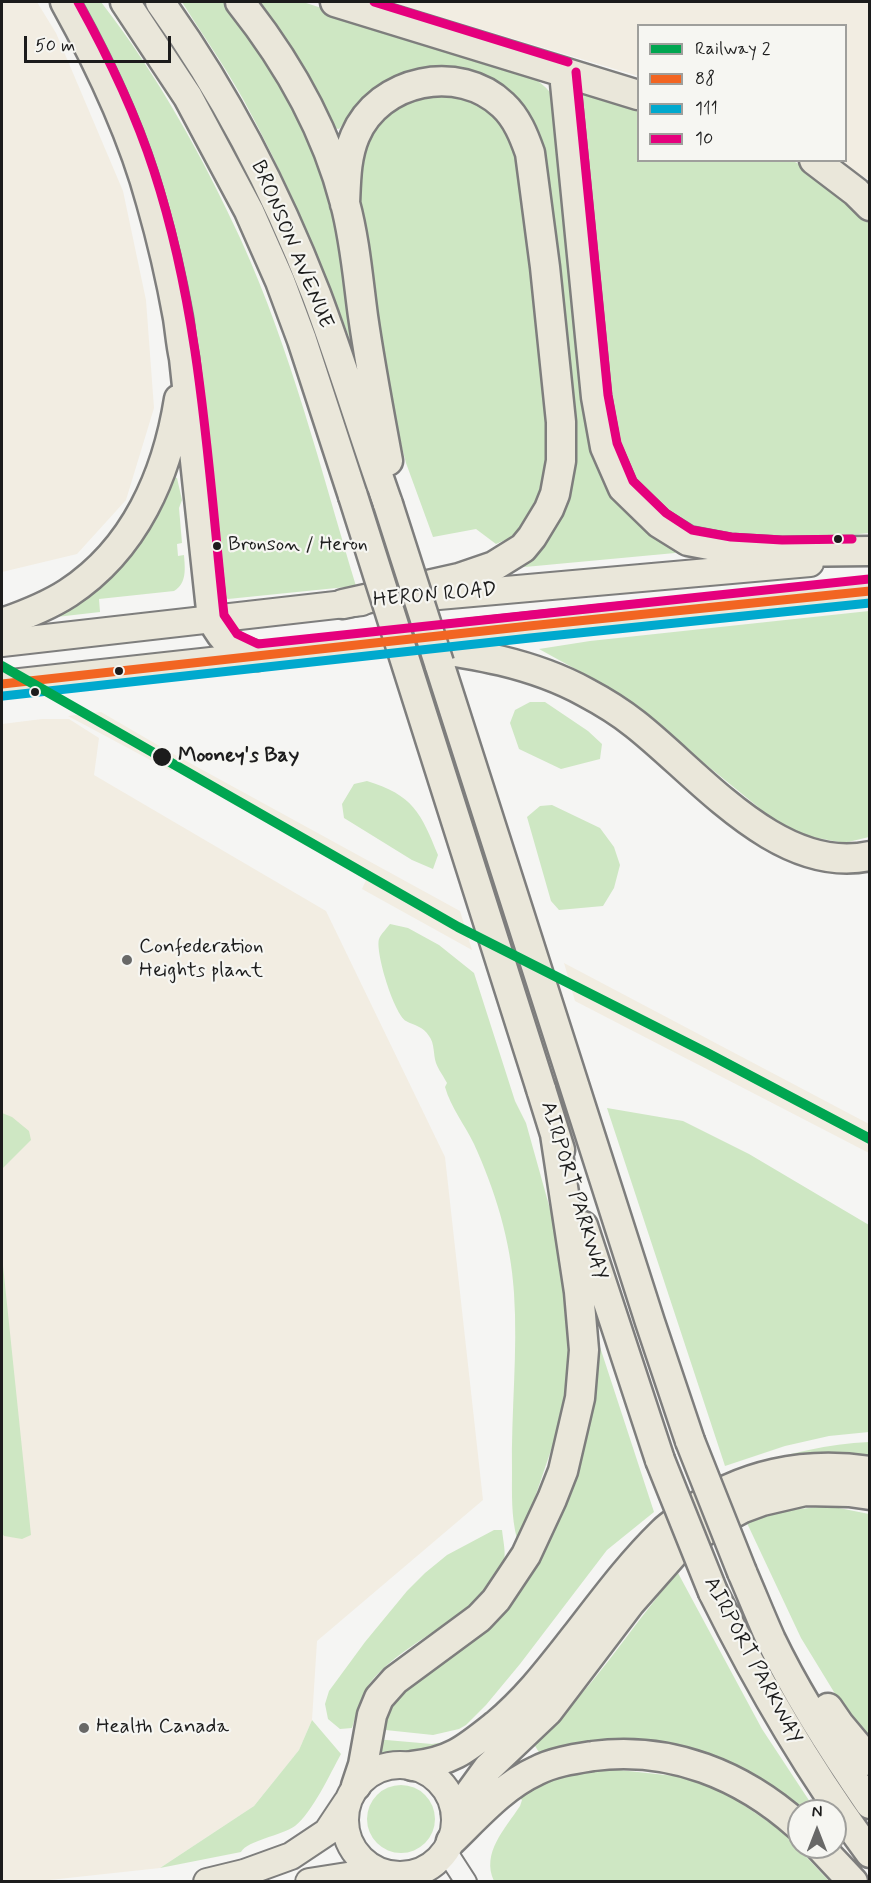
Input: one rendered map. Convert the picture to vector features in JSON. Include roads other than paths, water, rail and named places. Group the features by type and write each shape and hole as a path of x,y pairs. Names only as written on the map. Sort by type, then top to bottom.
{"highway":[{"path":"65,2 93,51 141,169 171,281 184,358 212,619 220,635 228,644 258,656"},
{"name":"BRONSON AVENUE","path":"125,2 188,97 249,211 280,281 298,330 353,496"},
{"name":"BRONSON AVENUE","path":"159,2 201,63 246,141 291,235 316,295 388,504"},
{"path":"240,2 278,53 301,94 324,144 345,204 372,377 390,472 388,504"},
{"path":"335,2 637,94"},
{"path":"564,73 596,397 605,447 623,488 659,523 688,541 730,549 782,552 870,551"},
{"path":"343,604 459,578 494,566 510,557 532,537 549,509 559,478 562,442 545,267 530,153 524,135 504,105 465,83 449,80 414,85 398,90 373,110 355,136 347,167 345,204"},
{"path":"817,162 856,192 870,206"},
{"path":"2,623 35,611 69,592 104,563 134,527 154,490 168,452 184,358"},
{"name":"AIRPORT PARKWAY","path":"353,496 660,1460 713,1592 746,1657 820,1783 870,1853"},
{"name":"AIRPORT PARKWAY","path":"388,504 690,1441 742,1572 786,1670 828,1742 870,1804"},
{"path":"392,642 514,663 559,679 584,691 635,724 764,832 792,846 821,855 842,858 870,856"},
{"path":"352,1792 363,1765 372,1715 379,1698 395,1680 479,1618 496,1600 525,1555 563,1470 580,1398 584,1350 578,1283 555,1134"},
{"path":"412,1766 455,1756 466,1750 509,1714 530,1694 627,1572 664,1530 697,1506 733,1486 776,1472 820,1467 870,1471"},
{"path":"456,1812 488,1768 548,1711 610,1633 630,1603 675,1552 717,1522 742,1508 762,1501 805,1491 870,1495"},
{"path":"742,1572 839,1725 870,1761"},
{"path":"449,1846 505,1791 524,1777 560,1762 603,1755 657,1756 700,1765 745,1785 787,1816"},
{"path":"832,1859 853,1881"}],"main road":[{"name":"HERON ROAD","path":"2,643 343,604 870,556"},
{"name":"HERON ROAD","path":"2,684 870,591"},
{"path":"207,1881 244,1873 291,1856 327,1832 352,1792 368,1775 382,1768 397,1764 412,1766 438,1779 447,1790 456,1812 449,1846 428,1868 405,1875 309,1881"},
{"path":"352,1792 345,1812 345,1827 349,1841 366,1864 391,1876"}],"street":[{"path":"449,1846 466,1881"}],"rail line":[{"name":"2","path":"2,666 458,927 707,1053 870,1139"}],"place":[{"name":"Bronson / Heron","path":"217,546"},
{"name":"Mooney's Bay","path":"162,757"},
{"name":"Confederation Heights plant","path":"127,960"},
{"name":"Health Canada","path":"84,1728"}]}
